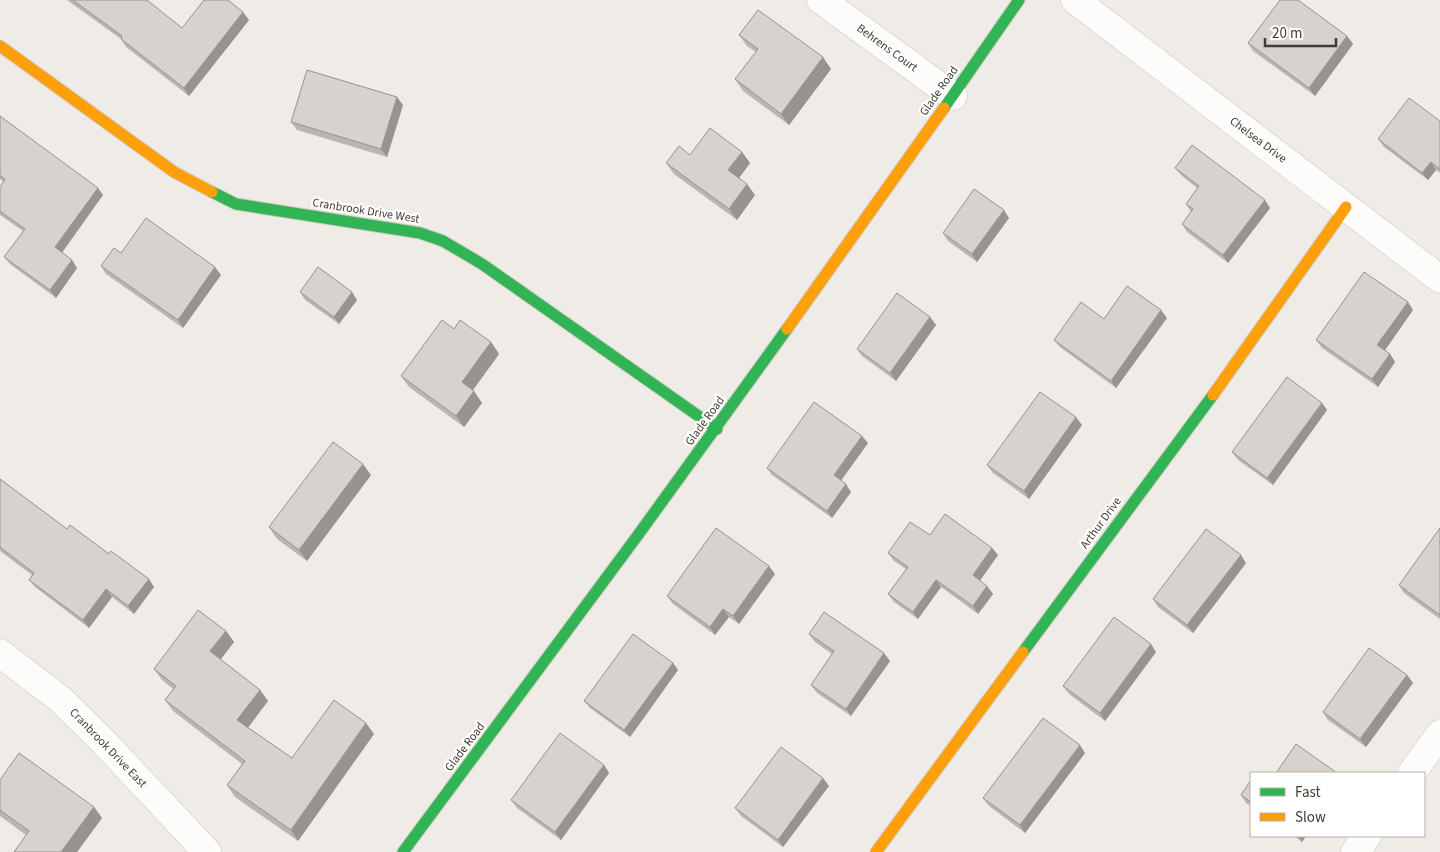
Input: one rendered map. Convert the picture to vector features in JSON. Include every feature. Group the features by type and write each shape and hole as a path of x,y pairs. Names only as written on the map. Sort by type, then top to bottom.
{"street":[{"name":"Behrens Court","path":"821,0 953,96"},
{"name":"Glade Road","path":"403,852 594,598 717,429 1019,0"},
{"name":"Chelsea Drive","path":"1075,0 1440,279"},
{"name":"Cranbrook Drive West","path":"0,46 174,172 236,204 420,233 444,241 482,264 717,429"},
{"name":"Arthur Drive","path":"876,852 1236,363 1346,208"},
{"name":"Cranbrook Drive East","path":"0,653 60,699 207,852"},
{"path":"1413,772 1440,734"},
{"path":"1355,852 1366,837"}],"building":[{"path":"73,0 147,0 182,28 204,0 228,0 243,12 184,88 121,39 122,36"},
{"path":"1280,0 1298,0 1347,36 1309,88 1248,43"},
{"path":"758,10 823,57 781,114 735,79 758,49 739,35"},
{"path":"307,70 397,97 381,149 291,122"},
{"path":"1409,98 1440,121 1440,169 1431,162 1422,173 1378,139"},
{"path":"0,116 98,188 55,247 72,260 50,290 4,257 25,229 0,211 0,187 5,179 0,176"},
{"path":"710,128 742,152 728,170 747,184 729,209 666,163 679,146 690,155"},
{"path":"1192,145 1265,200 1223,255 1182,224 1193,209 1186,204 1199,186 1175,168"},
{"path":"974,189 1004,210 972,254 943,233"},
{"path":"146,218 215,267 178,320 101,266 114,248 121,253"},
{"path":"318,267 352,292 334,317 300,292"},
{"path":"1364,272 1408,302 1377,345 1390,354 1372,379 1316,340"},
{"path":"1127,286 1161,310 1111,381 1054,340 1081,302 1104,319"},
{"path":"897,293 930,317 890,373 857,349"},
{"path":"442,320 454,329 460,320 491,342 462,382 474,391 456,416 401,376"},
{"path":"1287,377 1322,403 1267,478 1232,452"},
{"path":"1040,392 1076,417 1024,491 987,465"},
{"path":"814,402 862,436 834,475 846,484 827,511 767,468"},
{"path":"333,442 363,464 299,550 269,527"},
{"path":"0,479 67,529 70,525 109,554 111,551 149,579 128,606 106,589 83,620 29,580 34,573 0,547"},
{"path":"945,514 992,548 973,575 987,586 973,606 936,580 913,612 888,594 908,567 888,553 910,522 930,535"},
{"path":"716,528 769,566 733,616 723,609 710,627 667,596"},
{"path":"1440,528 1440,615 1399,585"},
{"path":"1206,529 1241,555 1187,625 1153,599"},
{"path":"198,610 226,631 210,651 260,690 237,720 292,758 334,700 366,723 291,830 227,785 245,761 165,700 176,686 154,669"},
{"path":"824,612 884,653 846,709 811,685 834,651 809,634"},
{"path":"1114,617 1151,644 1100,713 1063,686"},
{"path":"633,634 673,663 624,730 584,701"},
{"path":"1369,648 1407,675 1360,739 1323,712"},
{"path":"1043,718 1080,745 1020,825 983,798"},
{"path":"560,733 604,765 555,832 511,800"},
{"path":"1296,744 1336,772 1277,772"},
{"path":"781,747 823,778 778,840 735,808"},
{"path":"19,753 94,807 61,852 14,852 29,831 0,810 0,780"},
{"path":"1250,782 1250,801 1241,795"}],"traffic: fast":[{"path":"944,108 1019,0"},
{"path":"212,192 236,204 420,233 443,241 482,264 717,429"},
{"path":"403,852 638,535 787,329"},
{"path":"1023,652 1213,395"}],"traffic: slow":[{"path":"0,46 174,172 212,192"},
{"path":"787,329 944,108"},
{"path":"1213,395 1346,207"},
{"path":"876,852 1023,652"}]}
